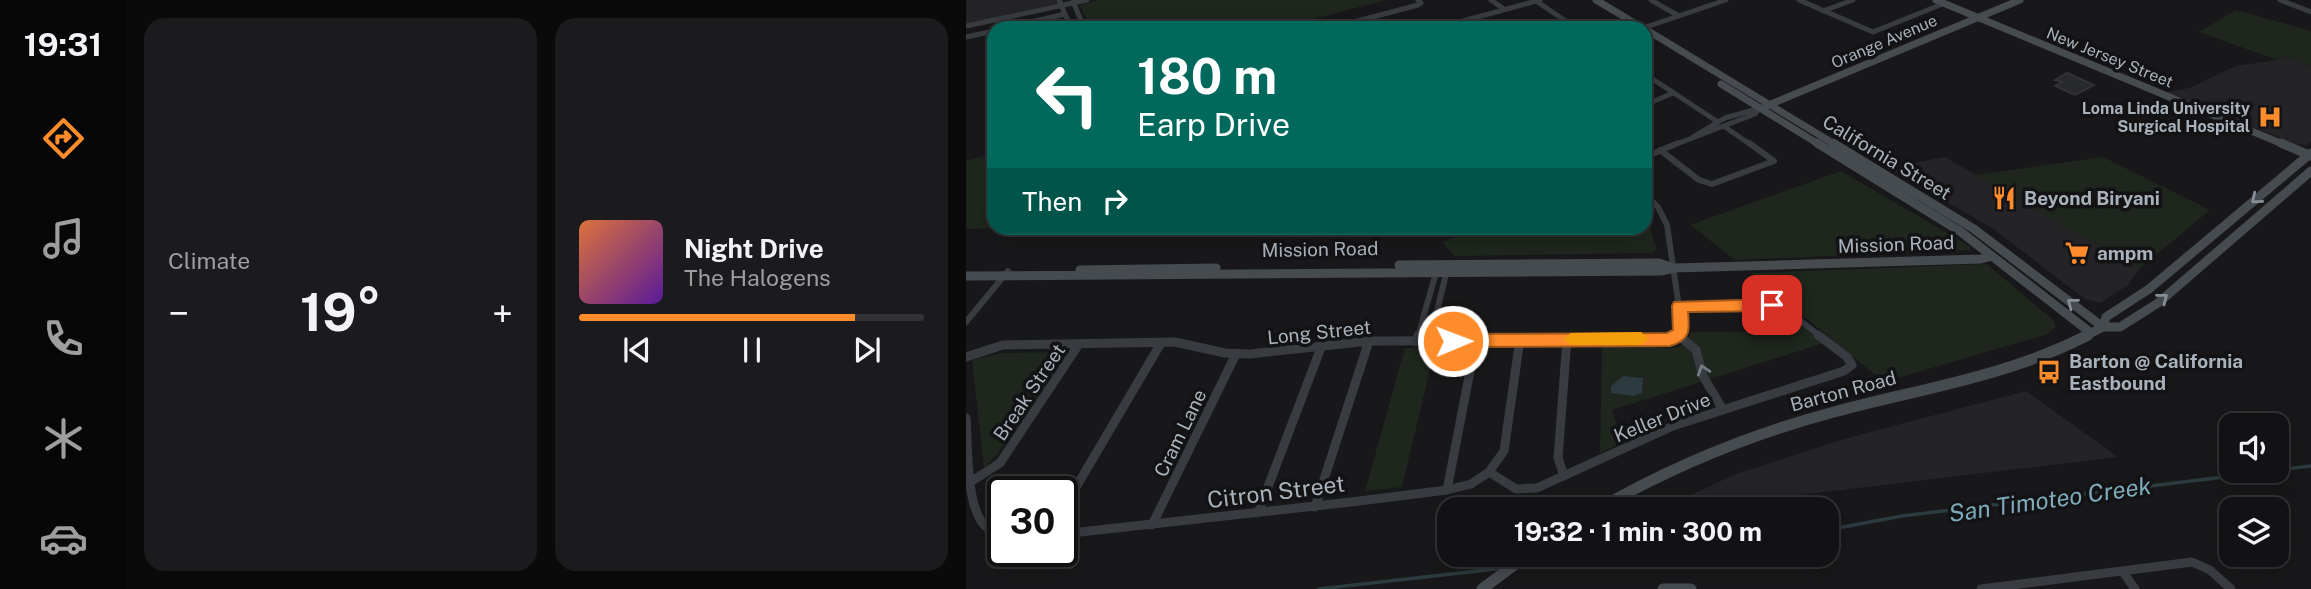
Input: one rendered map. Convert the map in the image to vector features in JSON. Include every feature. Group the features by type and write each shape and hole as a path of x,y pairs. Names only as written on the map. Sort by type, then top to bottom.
{"main road":[{"path":"1586,0 1620,21"},
{"name":"California Street","path":"1596,0 1632,21"},
{"name":"New Jersey Street","path":"1936,0 2310,155"},
{"name":"Orange Avenue","path":"1764,107 2020,0"},
{"name":"California Street","path":"1652,33 1764,107"},
{"name":"California Street","path":"1652,41 1931,209 1989,239 2104,327"},
{"name":"Barton Road","path":"2104,327 2106,317 2149,289 2310,155"},
{"name":"Barton Road","path":"1620,497 1661,475 1756,435 1805,419 2028,362 2104,327 2120,327 2158,303 2311,171"},
{"name":"California Street","path":"1931,209 2091,334"},
{"name":"Mission Road","path":"966,274 1442,268 1661,271 1674,268 1992,256"},
{"path":"1482,589 1512,567"},
{"path":"1663,589 1691,589"}],"street":[{"path":"966,26 1060,3 1087,0"},
{"path":"1491,0 1504,9"},
{"path":"1520,5 1530,0"},
{"path":"1651,0 1679,16"},
{"path":"1652,25 1725,0"},
{"path":"1799,0 1870,32 1945,4"},
{"path":"1823,11 1853,0"},
{"path":"2280,0 2311,12"},
{"path":"1073,1 1081,21"},
{"path":"1354,21 1420,1"},
{"path":"1462,21 1538,1 1566,21"},
{"path":"1060,3 1068,21"},
{"path":"1035,21 1065,14"},
{"path":"966,37 987,32"},
{"path":"1652,79 1718,122"},
{"path":"1652,101 1673,93"},
{"name":"Orange Avenue","path":"1692,137 1703,128 1748,109 1764,107"},
{"name":"Orange Avenue","path":"1652,154 1725,127 1755,114 1764,107"},
{"path":"1660,150 1707,183 1717,183 1773,161 1725,127"},
{"path":"1652,201 1667,225 1680,306 1682,328 1679,336 1696,350 1703,376 1723,410"},
{"path":"1416,342 1442,268"},
{"path":"1430,341 1442,268"},
{"path":"966,322 1006,274"},
{"name":"Keller Drive","path":"1489,472 1509,486 1524,490 1564,476 1673,426 1844,372 1852,365 1847,358 1784,308 1772,305 1680,306"},
{"path":"1426,309 1437,309"},
{"name":"Long Street","path":"966,357 1003,345 1190,344 1214,353 1236,354 1291,352 1322,345 1369,341 1670,340 1679,336"},
{"path":"1564,476 1558,458 1567,339"},
{"path":"1447,491 1476,340"},
{"path":"1489,472 1504,451 1507,439 1520,340"},
{"path":"1315,507 1369,341"},
{"path":"1078,484 1161,343"},
{"name":"Break Street","path":"972,481 1000,463 1079,344"},
{"path":"1258,513 1322,345"},
{"name":"Cram Lane","path":"1152,525 1236,354"},
{"path":"966,420 979,519 987,529"},
{"name":"Citron Street","path":"1078,532 1447,491 1471,484 1489,472"},
{"path":"1981,589 2192,562 2201,564 2231,589"},
{"path":"2123,572 2135,589"}],"shaded area":[{"path":"966,0 1062,0 1063,2 966,24"},
{"path":"1100,0 1386,0 1306,21 1087,21 1080,5"},
{"path":"2236,10 2311,31 2311,66 2283,56 2277,60 2199,32"},
{"name":"Loma Linda University Surgical Hospital","path":"2283,56 2311,66 2311,142 2307,145 2295,144 2167,92 2189,88 2236,66 2277,60"},
{"path":"987,155 987,228 966,229 966,161"},
{"path":"1945,157 2139,269 2128,285 2100,303 2085,299 1992,228 1888,168"},
{"path":"2103,157 2210,210 2139,269 1975,175"},
{"path":"1841,171 1969,246 1971,250 1735,260 1690,225"},
{"path":"1461,235 1652,235 1657,249 1652,253 1454,256 1442,242"},
{"path":"1987,264 2053,320 2056,326 2048,334 1884,382 1751,273"},
{"path":"1774,309 1787,313 1824,343 1612,410 1622,442 1600,453 1602,346 1642,345 1670,348 1682,345 1691,332 1778,332"},
{"path":"1405,348 1435,348 1402,487 1365,491"},
{"path":"1064,352 1028,413 1002,449 984,467 972,360 1002,353"},
{"path":"1623,376 1643,378 1642,393 1634,396 1611,393 1611,386"},
{"path":"2026,391 2118,457 1783,497 1688,497 1736,474 1844,439"}],"building":[{"path":"2067,73 2094,85 2075,95 2055,86 2062,82 2055,80"}],"waterway":[{"name":"San Timoteo Creek","path":"2289,469 2311,466"},
{"name":"San Timoteo Creek","path":"1839,528 1902,516 2219,478"},
{"name":"San Timoteo Creek","path":"1319,589 1504,568"}],"slow traffic":[{"path":"1571,339 1641,339"}],"place":[{"name":"Loma Linda University Surgical Hospital","path":"2270,117"},
{"name":"Beyond Biryani","path":"2004,198"},
{"name":"ampm","path":"2077,253"},
{"name":"Barton @ California Eastbound","path":"2049,372"}],"route":[{"path":"1453,341 1670,340 1682,332 1680,306 1772,305"}]}
